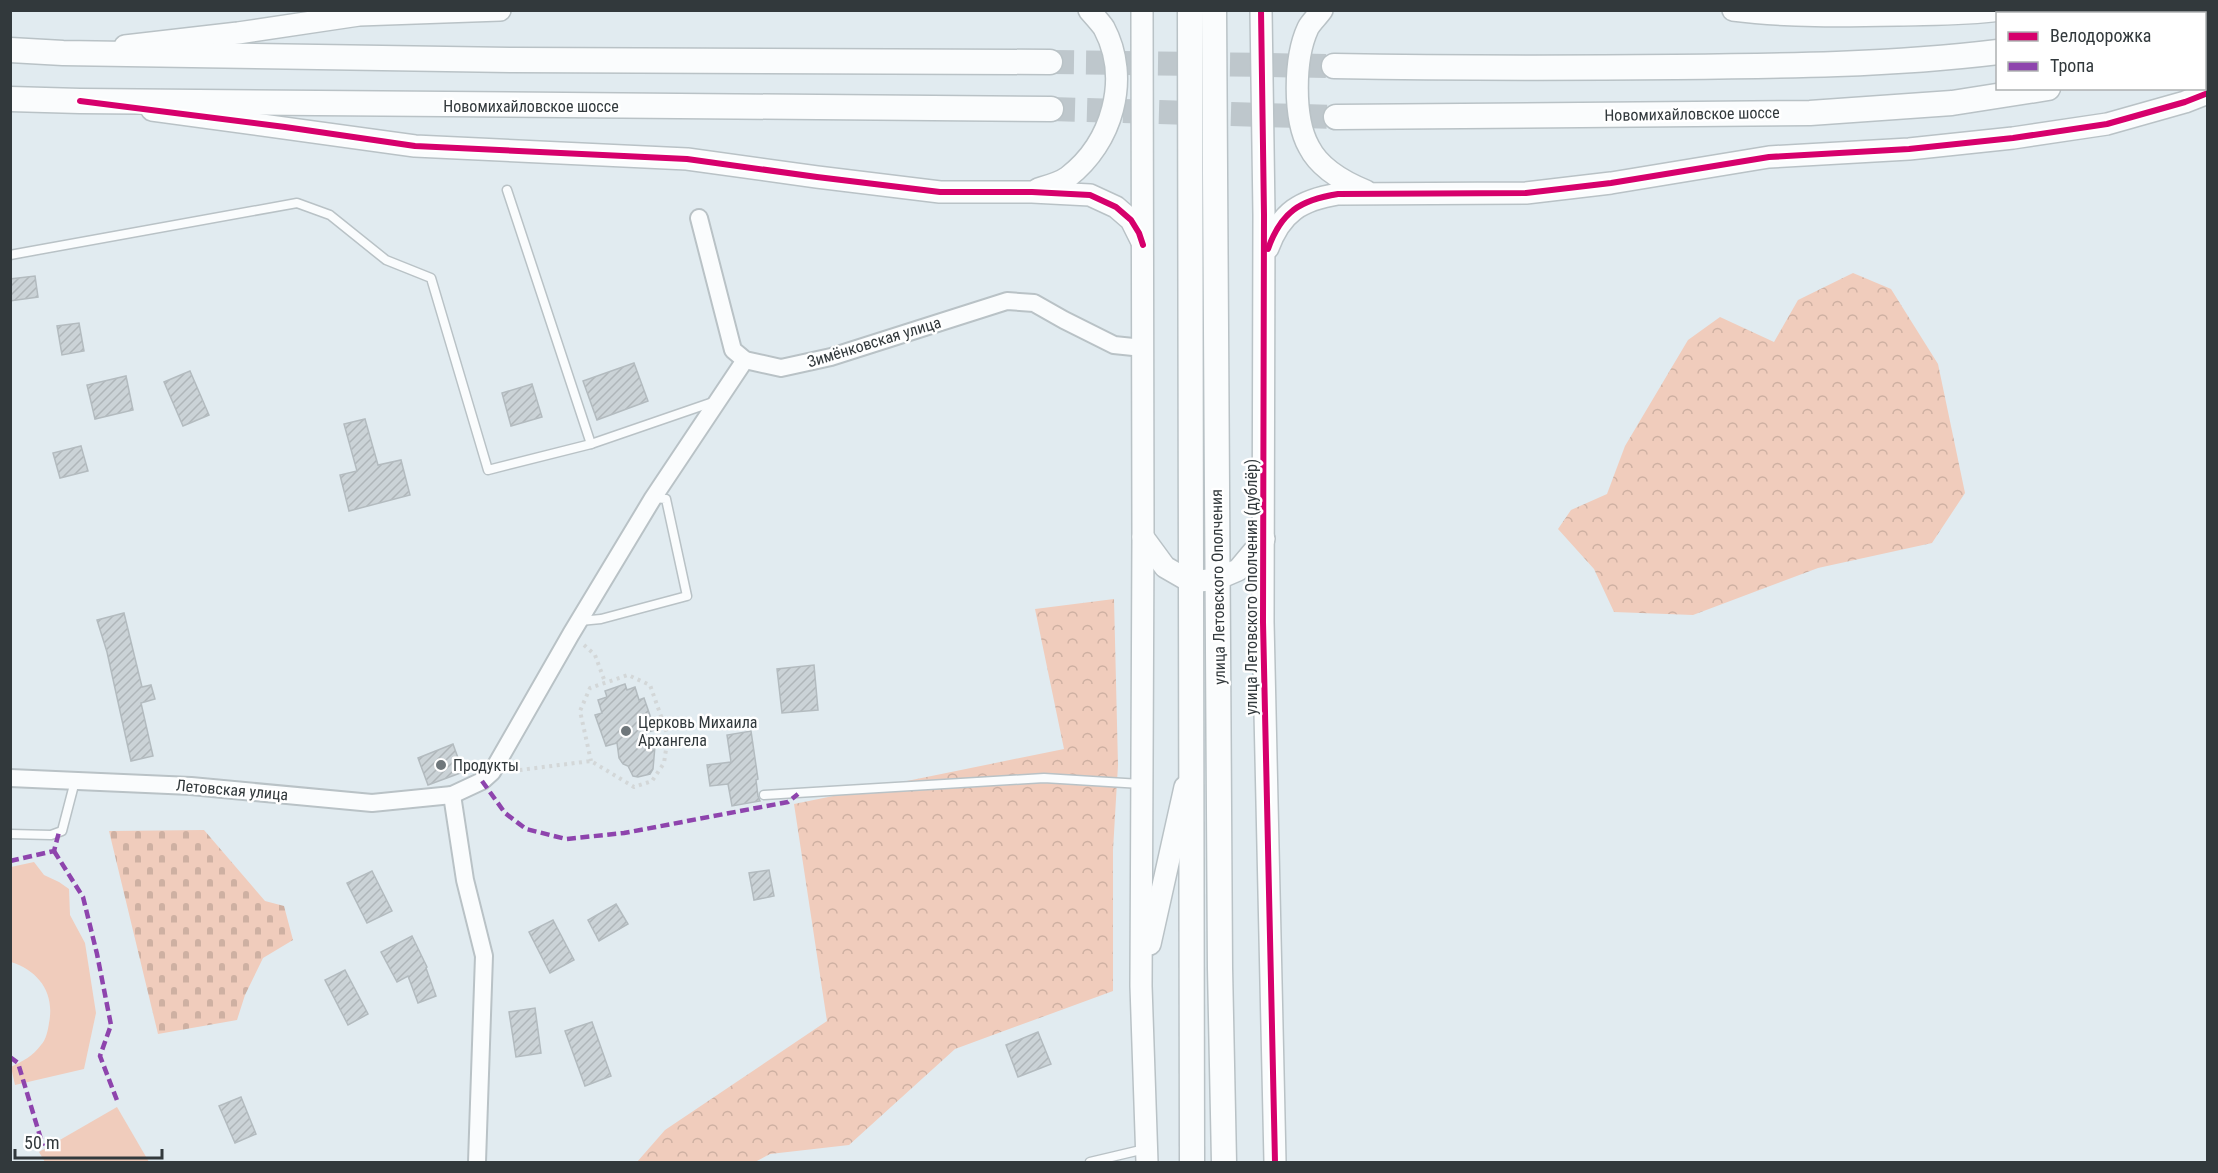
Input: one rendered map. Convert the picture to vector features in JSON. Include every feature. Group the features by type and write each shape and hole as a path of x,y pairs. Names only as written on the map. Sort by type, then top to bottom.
{"main road":[{"name":"улица Летовского Ополчения","path":"1190,10 1192,1162"},
{"name":"улица Летовского Ополчения","path":"1214,10 1220,968 1224,1162"},
{"path":"10,50 63,53 514,60 1050,62"},
{"path":"1334,66 1486,68 1814,66 1996,52"},
{"name":"Новомихайловское шоссе","path":"1336,117 1810,113 1952,103 2035,90"},
{"name":"Новомихайловское шоссе","path":"10,99 1051,109"}],"street":[{"path":"63,53 238,33 358,15 500,10"},
{"path":"1032,192 1066,178 1086,160 1104,135 1114,107 1116,80 1113,52 1103,27 1089,10"},
{"path":"1142,10 1141,986 1146,1156"},
{"name":"улица Летовского Ополчения (дублёр)","path":"1262,10 1263,634 1275,1162"},
{"path":"1322,10 1308,27 1300,54 1297,90 1302,128 1309,147 1327,169 1347,184 1374,194"},
{"path":"1732,10 1757,14 1860,16 1978,13 1999,10"},
{"path":"1264,259 1282,219 1298,206 1316,198 1338,194 1526,193 1611,183 1769,157 1909,149 2013,138 2107,124 2185,102 2208,93"},
{"path":"80,101 415,146 687,159 940,192 1032,192 1090,195 1103,199 1131,220 1143,245"},
{"path":"492,772 575,627 653,498 745,360 733,350 699,218"},
{"name":"Зимёнковская улица","path":"745,360 781,368 831,357 1007,301 1034,303 1114,345 1143,348"},
{"path":"1143,537 1165,567 1191,582 1217,579 1238,570 1264,539"},
{"path":"1141,986 1192,754"},
{"name":"Летовская улица","path":"10,778 191,786 372,803 452,795 482,781 492,772"},
{"path":"452,795 465,880 484,956 477,1162"}],"lane":[{"path":"507,190 591,444"},
{"path":"10,255 297,203 330,215 386,260 431,278 488,470 591,444 718,400"},
{"path":"575,627 687,596 666,499 653,498"},
{"path":"764,795 1044,778 1143,784"},
{"path":"10,834 51,835 62,831 75,781"},
{"path":"1090,1162 1146,1156"}],"path":[{"path":"575,627 595,654 605,682"},
{"path":"492,772 523,771 591,761 634,787 652,781 664,763 668,736 650,685 628,675 590,688 580,711 591,761"}],"green space":[{"path":"1853,273 1891,289 1938,364 1965,493 1932,543 1818,568 1693,615 1614,612 1594,569 1558,529 1571,510 1607,494 1625,446 1688,340 1720,317 1774,342 1798,300"},
{"path":"1114,599 1118,765 1113,850 1113,991 955,1049 849,1145 770,1154 755,1162 637,1162 665,1130 827,1021 794,804 1064,749 1035,609"},
{"path":"204,830 265,901 284,906 293,940 263,958 245,995 237,1020 158,1034 109,831"},
{"path":"34,862 44,875 69,889 70,915 85,943 96,1013 84,1069 15,1085 11,1067 31,1055 43,1043 50,1012 47,993 37,977 11,962 11,867"},
{"path":"117,1107 149,1162 45,1162 39,1152"}],"building":[{"path":"35,276 38,297 10,301 10,279"},
{"path":"79,323 84,351 62,355 57,326"},
{"path":"634,363 648,401 597,420 583,381"},
{"path":"190,371 209,415 183,426 164,382"},
{"path":"126,376 133,410 95,419 87,385"},
{"path":"532,384 542,417 511,426 502,393"},
{"path":"365,419 378,465 401,460 410,495 349,511 340,475 357,471 344,424"},
{"path":"81,446 88,471 60,478 53,453"},
{"path":"124,613 142,687 151,685 155,699 141,703 153,756 131,761 107,652 97,620"},
{"path":"814,665 818,710 782,713 777,669"},
{"name":"Церковь Михаила Архангела","path":"625,684 627,690 635,687 639,700 644,698 655,730 644,733 655,746 653,769 650,774 638,777 633,776 628,766 623,764 619,758 617,743 606,746 595,715 602,713 598,700 607,697 605,691"},
{"path":"751,731 760,801 732,806 728,784 710,786 707,765 731,762 727,735"},
{"name":"Продукты","path":"453,744 463,772 428,785 418,758"},
{"path":"769,870 774,896 754,900 749,873"},
{"path":"372,871 392,911 367,923 347,883"},
{"path":"616,904 628,924 599,941 588,920"},
{"path":"553,920 574,960 550,973 529,932"},
{"path":"412,936 427,967 436,996 418,1003 408,976 397,982 381,952"},
{"path":"345,970 368,1014 348,1025 325,980"},
{"path":"535,1008 541,1053 516,1057 509,1012"},
{"path":"592,1022 611,1076 585,1086 565,1031"},
{"path":"1038,1032 1051,1064 1018,1077 1006,1045"},
{"path":"241,1097 256,1134 235,1143 219,1106"}],"tunnel":[{"path":"1050,62 1334,66"},
{"path":"1051,109 1336,117"}],"marked path":[{"path":"482,781 505,813 526,829 566,839 624,833 788,802 798,794"},
{"path":"10,861 54,851 59,832"},
{"path":"54,851 83,897 111,1025 100,1056 118,1103"},
{"path":"10,1057 18,1063 43,1146"}],"cycle path":[{"path":"1261,10 1264,215 1263,622 1275,1162"},
{"path":"1268,249 1279,226 1294,210 1313,200 1338,194 1526,193 1611,183 1769,157 1909,149 2013,138 2107,124 2185,102 2208,93"},
{"path":"80,101 415,146 687,159 940,192 1032,192 1090,195 1116,207 1131,220 1143,245"}],"place":[{"name":"Церковь Михаила Архангела","path":"626,731"},
{"name":"Продукты","path":"441,765"}]}
